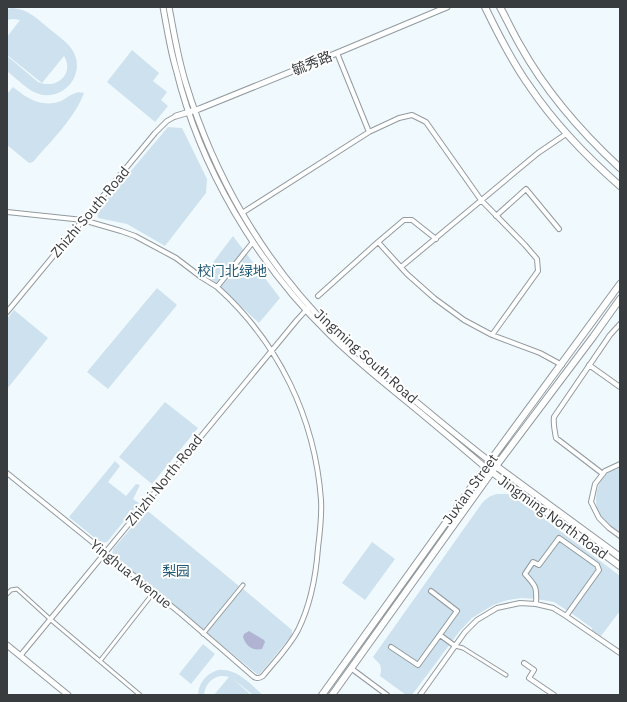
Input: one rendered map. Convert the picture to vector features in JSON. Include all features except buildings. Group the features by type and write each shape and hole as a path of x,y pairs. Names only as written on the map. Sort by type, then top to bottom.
{"main road":[{"path":"485,7 499,35 530,87 566,134 587,156 620,186"},
{"path":"500,7 527,58 556,100 576,125 620,168"},
{"name":"Juxian Street","path":"322,695 620,284"},
{"name":"Juxian Street","path":"332,695 496,466 620,299"},
{"name":"Jingming North Road","path":"496,466 620,557"},
{"name":"Jingming North Road","path":"486,468 620,566"}],"street":[{"name":"Jingming South Road","path":"164,7 169,41 176,70 192,111 226,186 266,251 308,308 329,334 347,352 486,468"},
{"name":"Jingming South Road","path":"169,7 181,68 192,111 208,160 221,189 244,227 279,279 308,308 377,370 496,466"},
{"name":"毓秀路","path":"176,116 337,53 446,7"},
{"path":"337,53 369,132"},
{"path":"242,213 369,132 399,118 412,115 426,122 481,200 537,259 538,271 492,335"},
{"name":"Zhizhi South Road","path":"7,312 163,125 176,116"},
{"path":"401,267 538,153 566,134"},
{"path":"496,216 526,189 559,229"},
{"path":"7,212 83,220 134,236 176,258 217,287 250,322 271,350"},
{"path":"318,296 404,220 412,220 436,239"},
{"path":"217,287 254,242"},
{"path":"378,242 407,274 434,298 464,320 492,335 540,353 562,364"},
{"name":"Zhizhi North Road","path":"20,656 271,350 308,308"},
{"path":"603,474 556,438 556,431 553,423 554,417 589,365 610,335 620,324"},
{"name":"Yinghua Avenue","path":"7,473 154,592 254,677 260,678 292,640 305,614 317,562 320,529 320,499 315,455 310,436 295,394 271,350"},
{"path":"589,365 618,386 620,380"},
{"path":"620,464 605,471 595,484 591,502 599,518 620,536"},
{"path":"536,604 535,586 525,574 533,562 539,565 559,538 597,565 599,570 566,616"},
{"path":"203,634 243,585"},
{"path":"7,594 11,590 17,589 140,695"},
{"path":"391,647 418,665 440,635 457,611 431,591"},
{"path":"100,661 154,592"},
{"path":"420,695 465,632 476,620 497,608 520,603 536,604 553,608 620,653"},
{"path":"440,635 506,675"},
{"path":"7,645 68,695"},
{"path":"524,663 534,670 529,678 554,695"},
{"path":"352,669 387,695"}],"green space":[{"path":"12,8 26,11 34,16 62,38 72,49 77,62 77,70 70,85 64,90 56,94 39,94 26,87 7,71 7,56 38,82 45,84 51,84 62,79 67,69 67,63 64,56 42,83 7,55 7,37 20,20 7,20 7,9"},
{"path":"132,50 159,73 153,81 167,92 161,100 168,106 155,122 107,82"},
{"path":"13,87 31,99 45,103 59,102 75,93 84,93 75,112 62,129 33,162 29,163 7,145 7,94"},
{"path":"168,127 182,128 207,179 206,193 165,246 127,224 98,218 97,211"},
{"name":"校门北绿地","path":"233,236 280,298 259,323 205,273"},
{"path":"157,288 177,305 108,389 87,372"},
{"path":"14,310 48,338 7,389 7,319"},
{"path":"165,402 198,428 152,484 119,457"},
{"path":"115,461 120,466 108,482 126,496 136,484 140,485 133,499 139,503 107,542 101,543 69,517"},
{"path":"620,468 620,532 602,518 597,507 596,494 600,482 604,477 608,473"},
{"path":"497,494 514,496 620,576 620,611 601,636 592,633 592,628 554,602 522,598 508,600 493,605 472,618 459,632 412,695 406,695 380,676 381,667 373,657 485,500"},
{"name":"梨园","path":"145,512 149,512 239,586 204,630 112,555 113,549"},
{"path":"372,542 395,559 365,600 342,583"},
{"path":"242,588 292,630 292,635 260,674 257,674 206,632"},
{"path":"203,644 215,654 191,684 179,674"},
{"path":"218,670 225,670 237,674 263,695 253,695 232,678 251,695 214,695 229,677 220,676 212,680 206,686 204,695 198,695 200,686 204,679"}],"water":[{"path":"249,631 264,640 265,642 262,649 252,648 246,643 243,637 244,634"}]}
